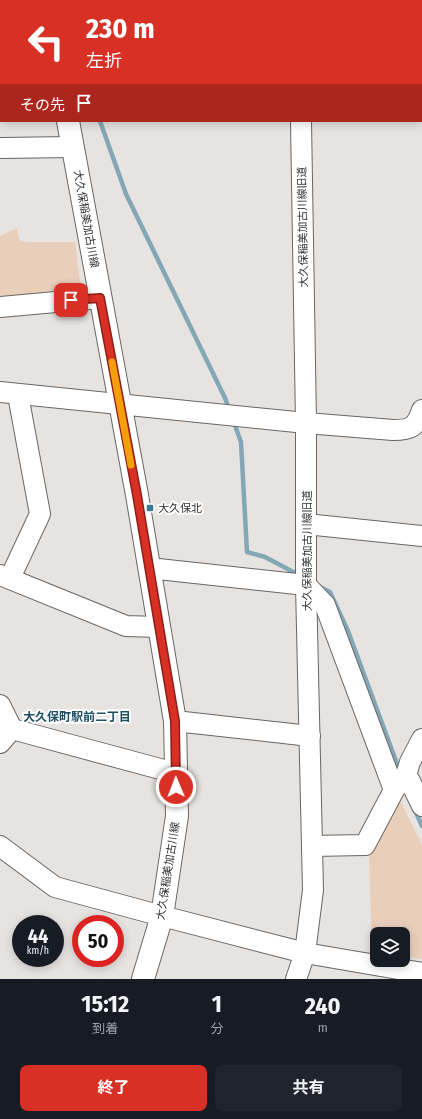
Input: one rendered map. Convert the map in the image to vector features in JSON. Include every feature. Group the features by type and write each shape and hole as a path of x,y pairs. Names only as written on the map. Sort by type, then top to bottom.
{"main road":[{"name":"大久保稲美加古川線","path":"68,122 137,495 175,721 177,816 162,916 143,979"}],"street":[{"name":"大久保稲美加古川線旧道","path":"296,979 305,953 313,890 306,585 306,423 301,122"},
{"path":"0,148 73,147"},
{"path":"0,306 100,298"},
{"path":"160,627 126,626 5,577 40,514 9,393 306,423 393,430 406,430 414,426 419,420 422,410"},
{"path":"306,524 422,536"},
{"path":"149,568 306,585 325,605 408,780 422,806"},
{"path":"0,705 6,736 176,773"},
{"path":"175,721 310,736"},
{"path":"312,846 365,845 408,780 410,762 422,739"},
{"path":"0,846 55,887 305,953 422,973"}],"shaded area":[{"path":"17,228 19,240 26,242 75,242 81,289 75,294 0,299 0,236"},
{"path":"399,798 422,845 422,959 410,957 410,927 371,927 369,856"}],"waterway":[{"path":"100,122 126,194 229,409"},
{"path":"233,420 241,442 247,552 265,557 301,576"},
{"path":"318,586 330,592 348,631 400,772"},
{"path":"415,810 422,826"}],"slow traffic":[{"path":"112,362 131,465"}],"place":[{"name":"大久保北","path":"150,508"}],"district":[{"name":"大久保町駅前二丁目","path":"77,717"}],"route":[{"path":"71,300 100,298 137,495 175,721 176,787"}]}
